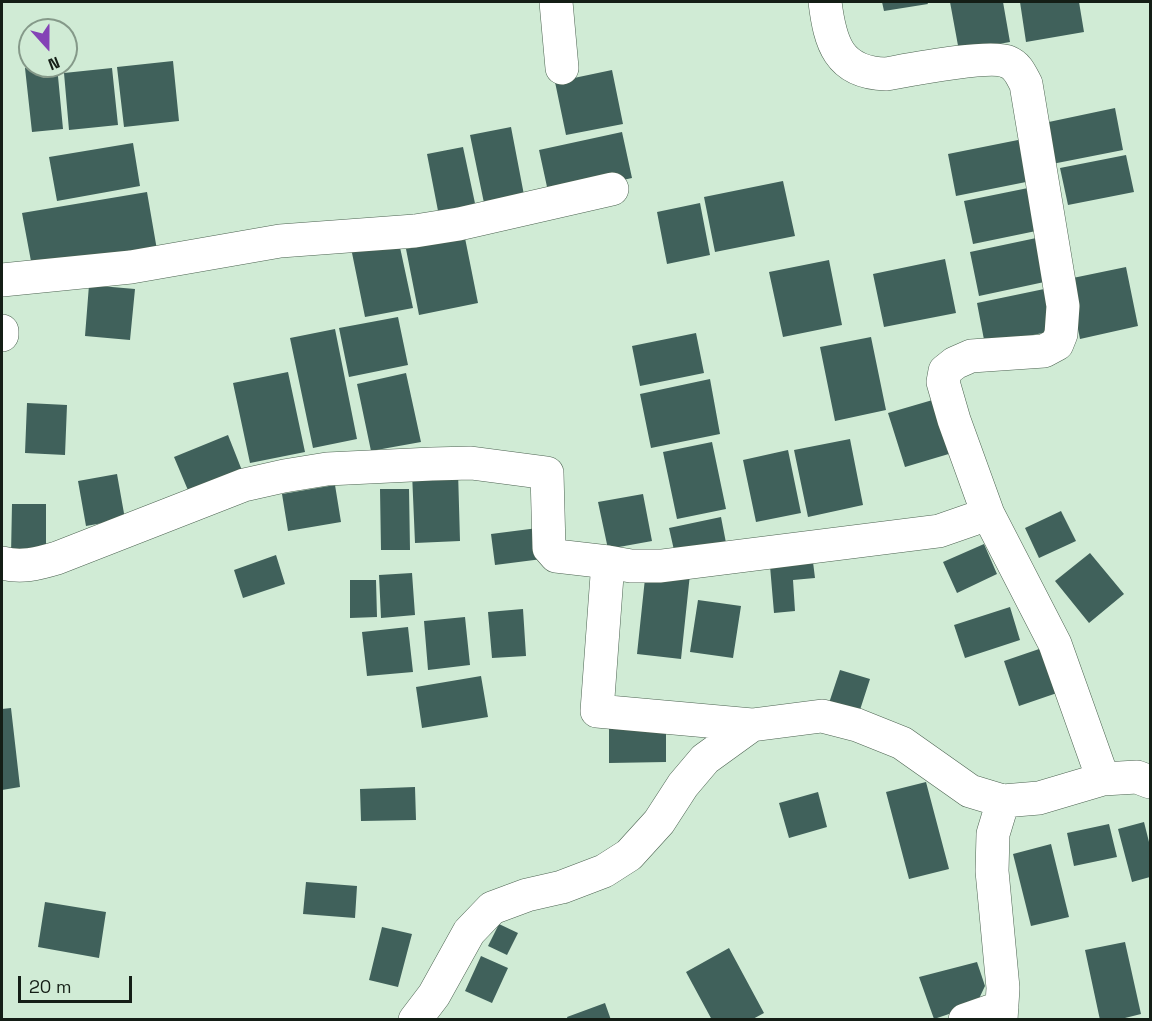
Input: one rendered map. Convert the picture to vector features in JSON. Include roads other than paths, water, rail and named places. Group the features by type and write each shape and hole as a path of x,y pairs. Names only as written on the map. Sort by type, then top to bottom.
{"street":[{"path":"556,2 562,68"},
{"path":"825,2 828,29 835,48 844,59 872,74 989,59 1008,62 1019,70 1026,84 1063,306 1061,334 1057,344 1044,351 971,356 954,363 945,371 943,382 988,514 1055,644 1103,779"},
{"path":"2,280 131,267 280,241 415,231 459,224 612,189"},
{"path":"2,562 13,566 33,566 244,485 327,469 471,464 547,473 549,549 556,556 631,566 660,566 939,531 988,514"},
{"path":"608,562 597,711 752,725 822,716 857,725 902,743 970,791 1003,801 1039,798 1103,779 1146,777"},
{"path":"415,1020 434,994 469,932 492,908 562,887 604,871 630,855 659,822 683,785 705,759 752,725"},
{"path":"965,1020 1001,1013 1003,988 992,870 993,834 1003,801"}]}
